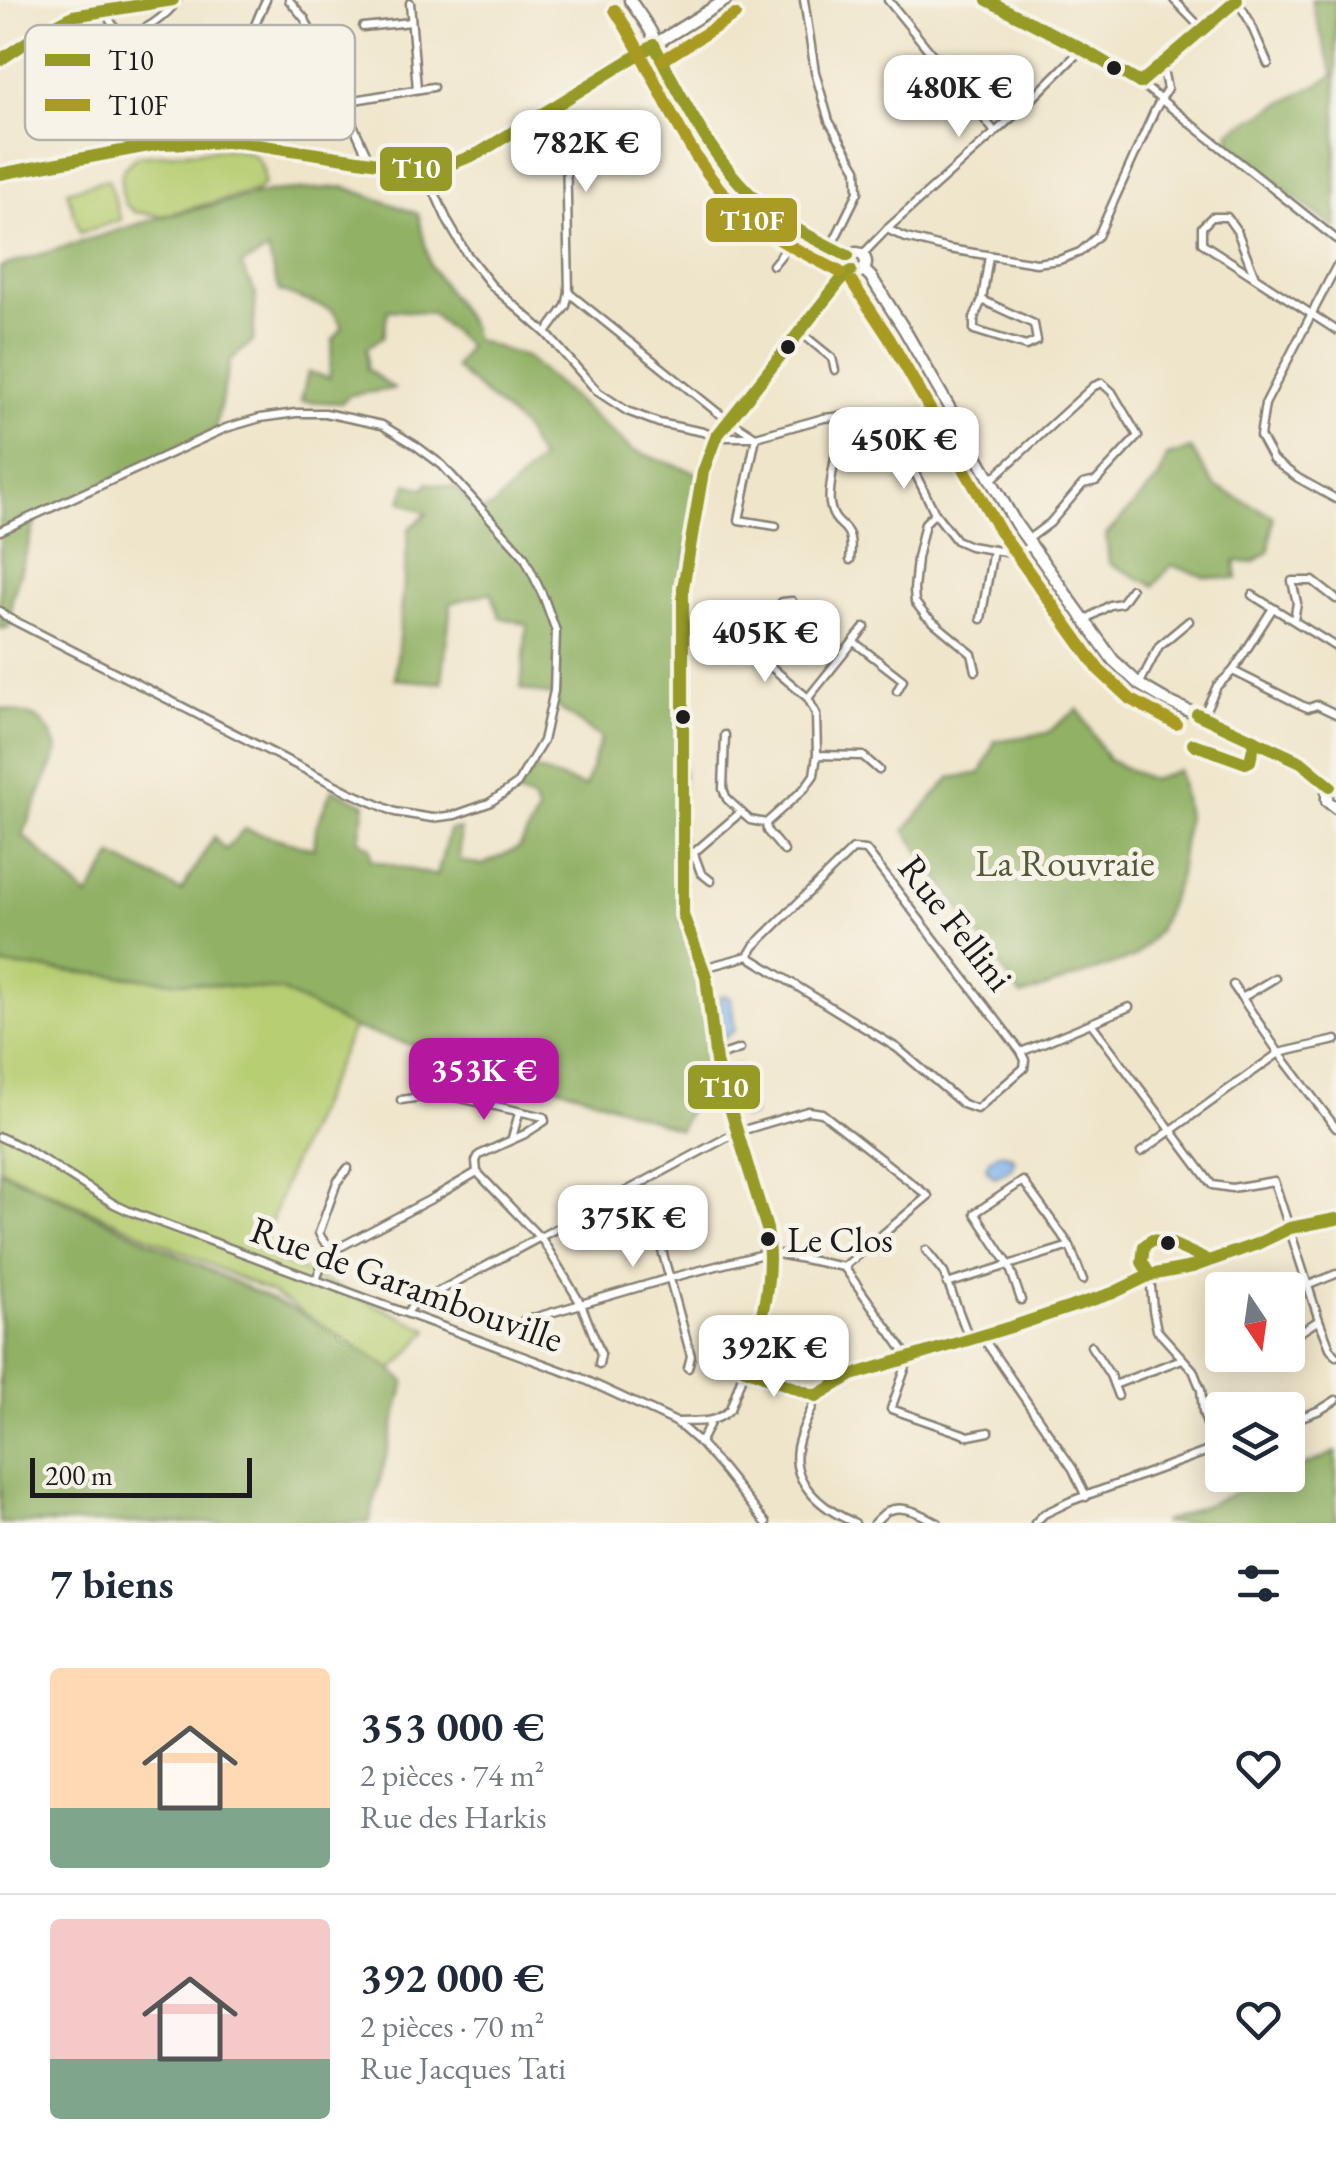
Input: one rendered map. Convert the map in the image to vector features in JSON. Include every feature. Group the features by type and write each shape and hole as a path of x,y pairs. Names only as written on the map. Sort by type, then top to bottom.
{"street":[{"path":"56,25 73,16 175,0"},
{"path":"148,25 169,12 175,0"},
{"path":"255,25 266,0"},
{"path":"289,0 306,25"},
{"path":"630,0 710,143 755,200 848,256"},
{"path":"0,174 160,144 189,143 247,142 425,170 448,166 479,153 726,0"},
{"path":"804,0 829,120 857,169 858,192 831,247"},
{"path":"888,0 994,132"},
{"path":"988,0 1140,83 1336,239"},
{"path":"1174,0 1202,29"},
{"path":"1140,83 1237,0 1268,64"},
{"path":"410,3 416,90"},
{"path":"104,10 113,25"},
{"path":"363,27 411,22"},
{"path":"0,60 25,43"},
{"path":"862,255 1082,49"},
{"path":"887,230 906,238 1036,263 1080,252 1098,236 1167,89 1162,64"},
{"path":"355,100 433,87"},
{"path":"546,333 566,306 569,293 565,100"},
{"path":"355,130 370,163"},
{"path":"160,144 166,140"},
{"path":"425,170 466,253 492,286 546,333 598,392 627,411 716,437 756,438 843,416 868,424 893,443 916,474 935,514 956,540 970,546 1011,553 1029,543 1084,484 1096,481 1138,436 1112,392 1102,384 1094,386 991,480"},
{"path":"729,234 755,200"},
{"path":"1255,277 1228,217 1212,217 1202,227 1202,244 1336,330"},
{"path":"773,265 801,231"},
{"path":"850,272 846,263 854,253 862,255 866,262 864,270"},
{"path":"982,300 1034,324 1037,341 1026,346 974,330 989,256"},
{"path":"1336,267 1265,404 1260,436 1273,460 1336,499"},
{"path":"676,1422 711,1422 730,1408 766,1297 771,1254 716,1057 709,990 683,915 683,646 687,558 704,472 716,437 844,276 864,270"},
{"path":"864,270 904,329 1029,543 1113,660 1140,685 1169,702 1300,762 1333,785 1326,793 1327,801 1336,808"},
{"path":"569,293 756,438"},
{"path":"800,332 832,358 835,370"},
{"path":"0,531 226,428 260,418 325,414 382,425 442,465 524,556 556,630 554,690 542,742 518,784 489,803 432,818 395,812 349,792 0,611"},
{"path":"843,416 829,502 836,520 850,531 850,560"},
{"path":"756,438 739,520 776,526"},
{"path":"935,514 925,522 917,558 915,602 924,616 972,654 976,671"},
{"path":"982,618 993,550"},
{"path":"1294,620 1297,603 1287,580 1313,580 1336,599"},
{"path":"1084,621 1110,605 1121,603 1131,589"},
{"path":"1252,595 1336,647"},
{"path":"745,645 782,602 792,601"},
{"path":"1202,716 1217,686 1233,671 1273,608"},
{"path":"1140,685 1159,646 1188,621"},
{"path":"808,698 865,628"},
{"path":"854,642 903,680 897,691"},
{"path":"683,646 745,645 808,698 816,714 814,775 766,823"},
{"path":"1233,671 1308,708 1317,705 1336,714"},
{"path":"725,735 723,789 727,799 750,820 766,823"},
{"path":"817,755 863,756 879,770"},
{"path":"684,862 741,812"},
{"path":"766,823 767,831 784,851"},
{"name":"Rue Fellini","path":"748,956 854,849 866,850 1021,1052"},
{"path":"694,854 701,873 711,880"},
{"path":"703,968 748,956 897,1048 963,1104 977,1109 1024,1068 1021,1052 1129,1007"},
{"path":"1242,998 1275,978"},
{"path":"1232,985 1336,1128"},
{"path":"1091,1023 1212,1185 1232,1188 1274,1181 1320,1320 1336,1356"},
{"path":"1141,1152 1279,1053 1336,1040"},
{"path":"716,1057 740,1049"},
{"path":"401,1100 442,1094 544,1116 545,1121 480,1156 476,1172 538,1238 571,1284 601,1354 599,1364"},
{"path":"408,1313 413,1304 737,1132 808,1111 817,1111 928,1196 844,1267"},
{"path":"512,1140 519,1113"},
{"name":"Rue de Garambouville","path":"0,1137 129,1211 579,1377 676,1422 700,1443 766,1523"},
{"path":"348,1168 337,1182 319,1233 329,1246 342,1246 476,1172"},
{"path":"1021,1300 1009,1265 975,1213 1023,1181 1070,1246 1083,1280"},
{"path":"856,1523 836,1514 813,1496 797,1469 797,1446 803,1427 816,1396 830,1386 852,1375 1113,1293 1150,1275 1192,1267 1290,1228 1336,1219"},
{"path":"1205,1416 1194,1370 1157,1330 1150,1275 1142,1262 1144,1246 1152,1240 1172,1244 1208,1261"},
{"path":"660,1242 691,1356 688,1368"},
{"path":"316,1280 329,1246"},
{"path":"947,1284 1070,1246"},
{"path":"926,1250 944,1273 969,1339"},
{"path":"517,1328 522,1321 670,1278 771,1254 844,1267 910,1358"},
{"path":"1309,1285 1336,1274"},
{"path":"1305,1329 1320,1320"},
{"path":"981,1334 1074,1469 1086,1497"},
{"path":"1091,1346 1118,1396"},
{"path":"910,1358 891,1409 969,1436 990,1432"},
{"path":"1114,1385 1182,1359"},
{"path":"745,1369 816,1396"},
{"path":"1305,1416 1336,1400"},
{"path":"700,1443 711,1422"},
{"path":"1035,1523 1044,1514 1205,1453"},
{"path":"874,1523 887,1510 898,1509 912,1510 938,1523"}],"green space":[{"path":"1311,0 1336,0 1336,229 1230,147 1230,131 1333,76"},
{"path":"225,149 248,153 259,161 264,184 257,191 162,216 135,212 125,204 122,173 137,156"},
{"path":"108,179 121,220 80,233 67,191"},
{"path":"345,187 418,214 430,265 471,326 475,340 526,357 632,450 700,474 681,591 680,920 702,976 709,1061 680,1130 589,1096 353,1028 282,991 0,965 0,708 37,719 53,739 58,751 23,835 88,897 113,856 181,891 214,837 225,850 244,829 314,849 316,827 332,789 365,804 359,840 370,847 371,860 437,876 449,830 460,829 460,861 482,865 519,848 538,813 533,800 514,793 533,769 585,787 601,738 558,708 554,696 521,689 527,625 500,617 491,592 451,603 442,683 395,679 409,529 427,514 401,501 407,484 425,489 428,483 457,488 476,513 493,507 540,460 522,427 455,368 468,346 431,313 388,310 383,337 367,348 367,369 394,389 350,395 341,403 301,401 308,372 329,378 333,340 343,327 332,310 279,291 268,251 241,265 256,294 253,341 230,361 215,430 37,517 12,599 9,627 0,629 0,267 158,218 268,192"},
{"path":"1191,449 1215,486 1273,516 1269,552 1252,563 1235,561 1237,579 1206,577 1171,565 1154,586 1109,563 1106,535 1159,478 1167,456"},
{"name":"La Rouvraie","path":"1078,709 1108,760 1152,780 1179,770 1187,816 1178,881 1158,931 1135,957 1021,996 905,830 950,778 981,773 995,741 1047,733"},
{"path":"0,965 282,991 353,1028 289,1171 261,1251 429,1330 393,1370 272,1293 0,1169"},
{"path":"0,1170 310,1318 393,1370 405,1382 369,1523 0,1523"},
{"path":"1336,1452 1336,1523 1161,1523 1237,1492 1305,1492 1305,1465"}],"water":[{"path":"720,996 731,999 735,1030 723,1039 719,1002"},
{"path":"736,1066 752,1115 746,1118 742,1118 729,1070"},
{"path":"999,1153 1012,1157 1014,1164 994,1177 986,1169 989,1160"}],"transit line":[{"name":"T10","path":"56,25 73,16 173,0"},
{"name":"T10","path":"987,0 1140,83"},
{"name":"T10","path":"1140,83 1237,0"},
{"name":"T10F","path":"615,10 689,145 725,195 769,233 840,272"},
{"name":"T10F","path":"663,60 735,15"},
{"name":"T10","path":"0,60 25,43"},
{"name":"T10","path":"654,45 703,134 732,175 768,210 848,256"},
{"name":"T10","path":"0,174 159,144 238,142 425,170 479,153 654,45"},
{"name":"T10","path":"745,1369 765,1300 769,1247 767,1229 716,1062 706,976 683,915 683,588 703,472 716,437 851,271"},
{"name":"T10F","path":"852,282 889,338 1001,533 1099,670 1130,699 1176,724"},
{"name":"T10","path":"1197,714 1301,762 1330,786"},
{"name":"T10","path":"1193,744 1246,763 1255,740"},
{"name":"T10","path":"816,1396 852,1375 1113,1293 1150,1275 1192,1267 1290,1228 1336,1219"},
{"name":"T10","path":"1150,1275 1142,1262 1144,1246 1152,1240 1172,1244 1209,1261"},
{"name":"T10","path":"745,1369 816,1396"}],"place":[{"name":"Le Clos","path":"768,1239"}]}
